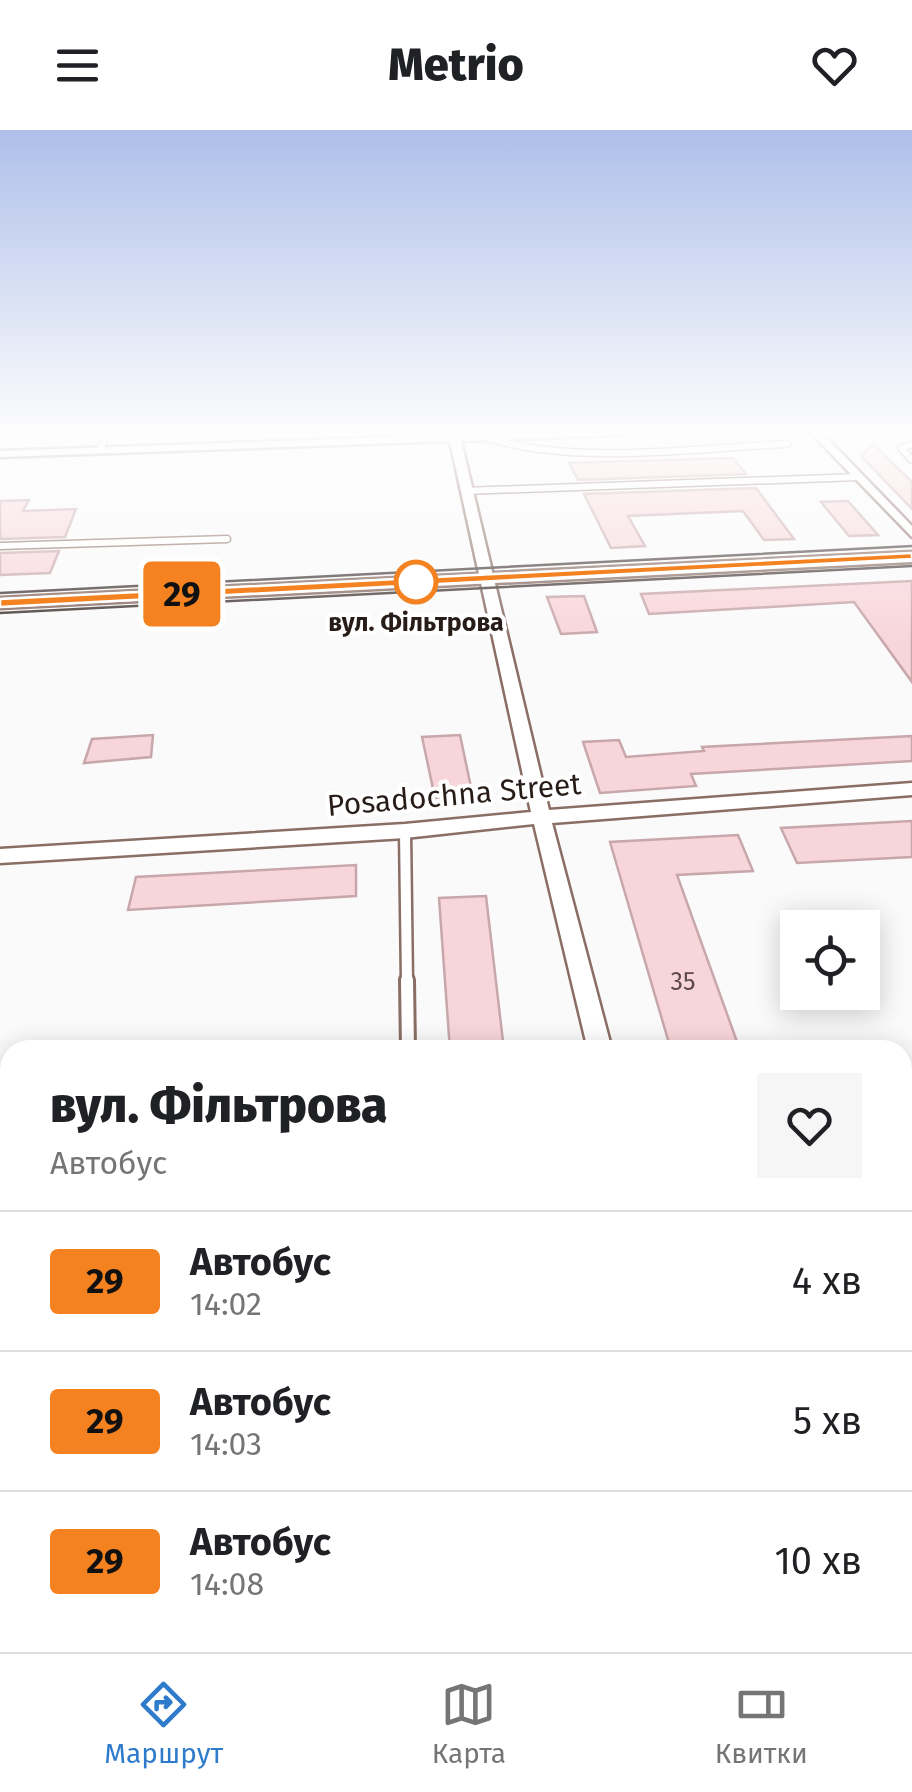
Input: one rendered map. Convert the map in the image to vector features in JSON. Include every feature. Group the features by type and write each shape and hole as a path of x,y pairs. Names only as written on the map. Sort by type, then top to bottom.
{"street":[{"path":"467,502 597,1040"},
{"path":"882,502 912,533"},
{"path":"0,603 912,557"},
{"name":"Posadochna Street","path":"0,856 405,831 912,790"}],"lane":[{"path":"0,546 227,539"},
{"path":"405,831 408,1040"}],"building":[{"path":"0,502 28,502 23,511 76,509 65,537 0,539"},
{"path":"588,502 766,502 794,539 764,540 743,511 628,516 645,546 611,548"},
{"path":"821,502 849,502 878,535 849,536"},
{"path":"59,551 50,573 0,575 0,553"},
{"path":"912,581 912,682 854,602 649,614 641,594"},
{"path":"584,596 597,632 561,634 547,597"},
{"path":"153,735 151,757 84,763 92,739"},
{"path":"460,735 472,792 435,798 422,737"},
{"path":"912,736 912,761 691,774 696,786 600,793 583,742 619,740 626,757 704,751 702,747"},
{"path":"912,821 912,857 797,863 781,828"},
{"path":"738,835 753,871 677,875 736,1040 668,1040 610,842"},
{"path":"356,865 356,896 128,910 136,877"},
{"path":"486,896 503,1040 449,1040 439,898"}],"tram line":[{"path":"0,593 912,546"},
{"path":"0,613 912,566"}],"bus line":[{"name":"29","path":"0,603 912,557"}],"place":[{"name":"вул. Фільтрова","path":"416,582"}]}
